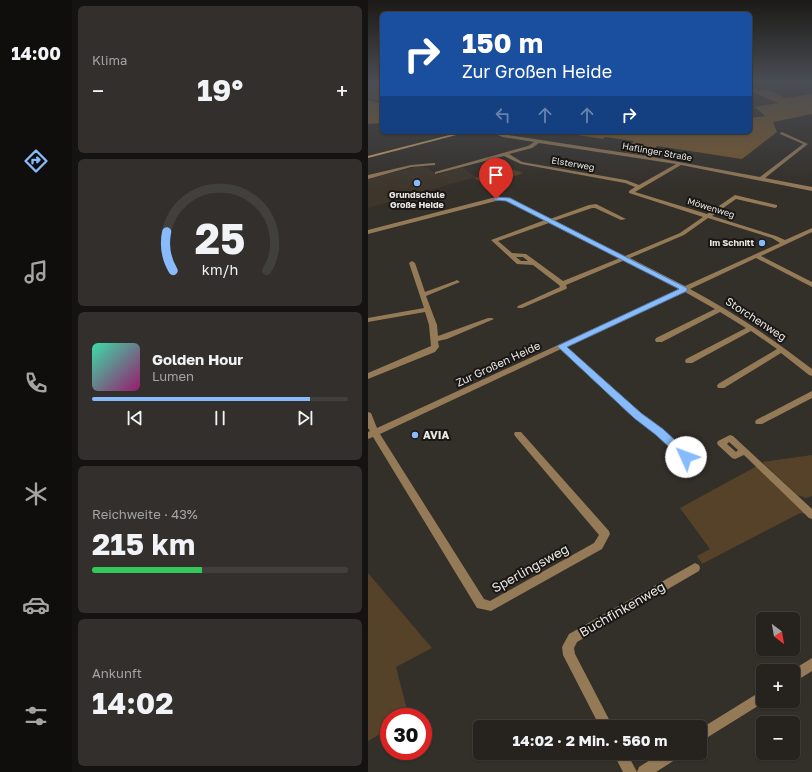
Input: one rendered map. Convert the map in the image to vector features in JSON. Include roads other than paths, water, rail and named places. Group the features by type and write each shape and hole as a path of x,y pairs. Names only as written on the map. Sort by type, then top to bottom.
{"main road":[{"path":"368,157 455,134"}],"street":[{"path":"761,179 806,144 782,133"},
{"name":"Haflinger Straße","path":"497,134 681,163 812,189"},
{"path":"437,173 530,147 538,141"},
{"name":"Elsterweg","path":"505,154 521,163 626,182 639,187"},
{"path":"639,187 681,163"},
{"path":"368,177 411,166 433,164"},
{"name":"Möwenweg","path":"639,187 632,192 774,237 785,243"},
{"path":"562,284 682,234 738,196 775,206"},
{"name":"Storchenweg","path":"368,232 501,198 508,200 685,289 720,309 782,349 812,373"},
{"path":"562,284 524,255 510,255 494,240 591,206 623,219"},
{"name":"Zur Großen Heide","path":"371,434 812,230"},
{"path":"756,256 812,285"},
{"path":"368,376 432,350 435,347 435,339 428,310 412,263"},
{"path":"422,294 457,282"},
{"path":"520,307 563,289 562,284"},
{"path":"659,340 720,309"},
{"path":"368,320 428,310"},
{"path":"435,339 444,338 490,319"},
{"path":"689,361 750,328"},
{"path":"562,346 637,416 659,432 686,457"},
{"path":"721,386 782,349"},
{"path":"759,422 812,394"},
{"path":"368,415 371,434"},
{"name":"Sperlingsweg","path":"371,434 481,604 490,606 598,546 605,534 518,434"},
{"path":"745,452 808,504 812,515"},
{"name":"Buchfinkenweg","path":"603,720 569,655 568,647 573,638 695,568"},
{"path":"800,672 812,664"},
{"path":"707,732 756,700"},
{"path":"624,760 630,772"},
{"path":"644,772 662,760"}],"place":[{"name":"Grundschule Große Heide","path":"417,183"},
{"name":"Im Schnitt","path":"762,243"},
{"name":"AVIA","path":"415,435"}]}
